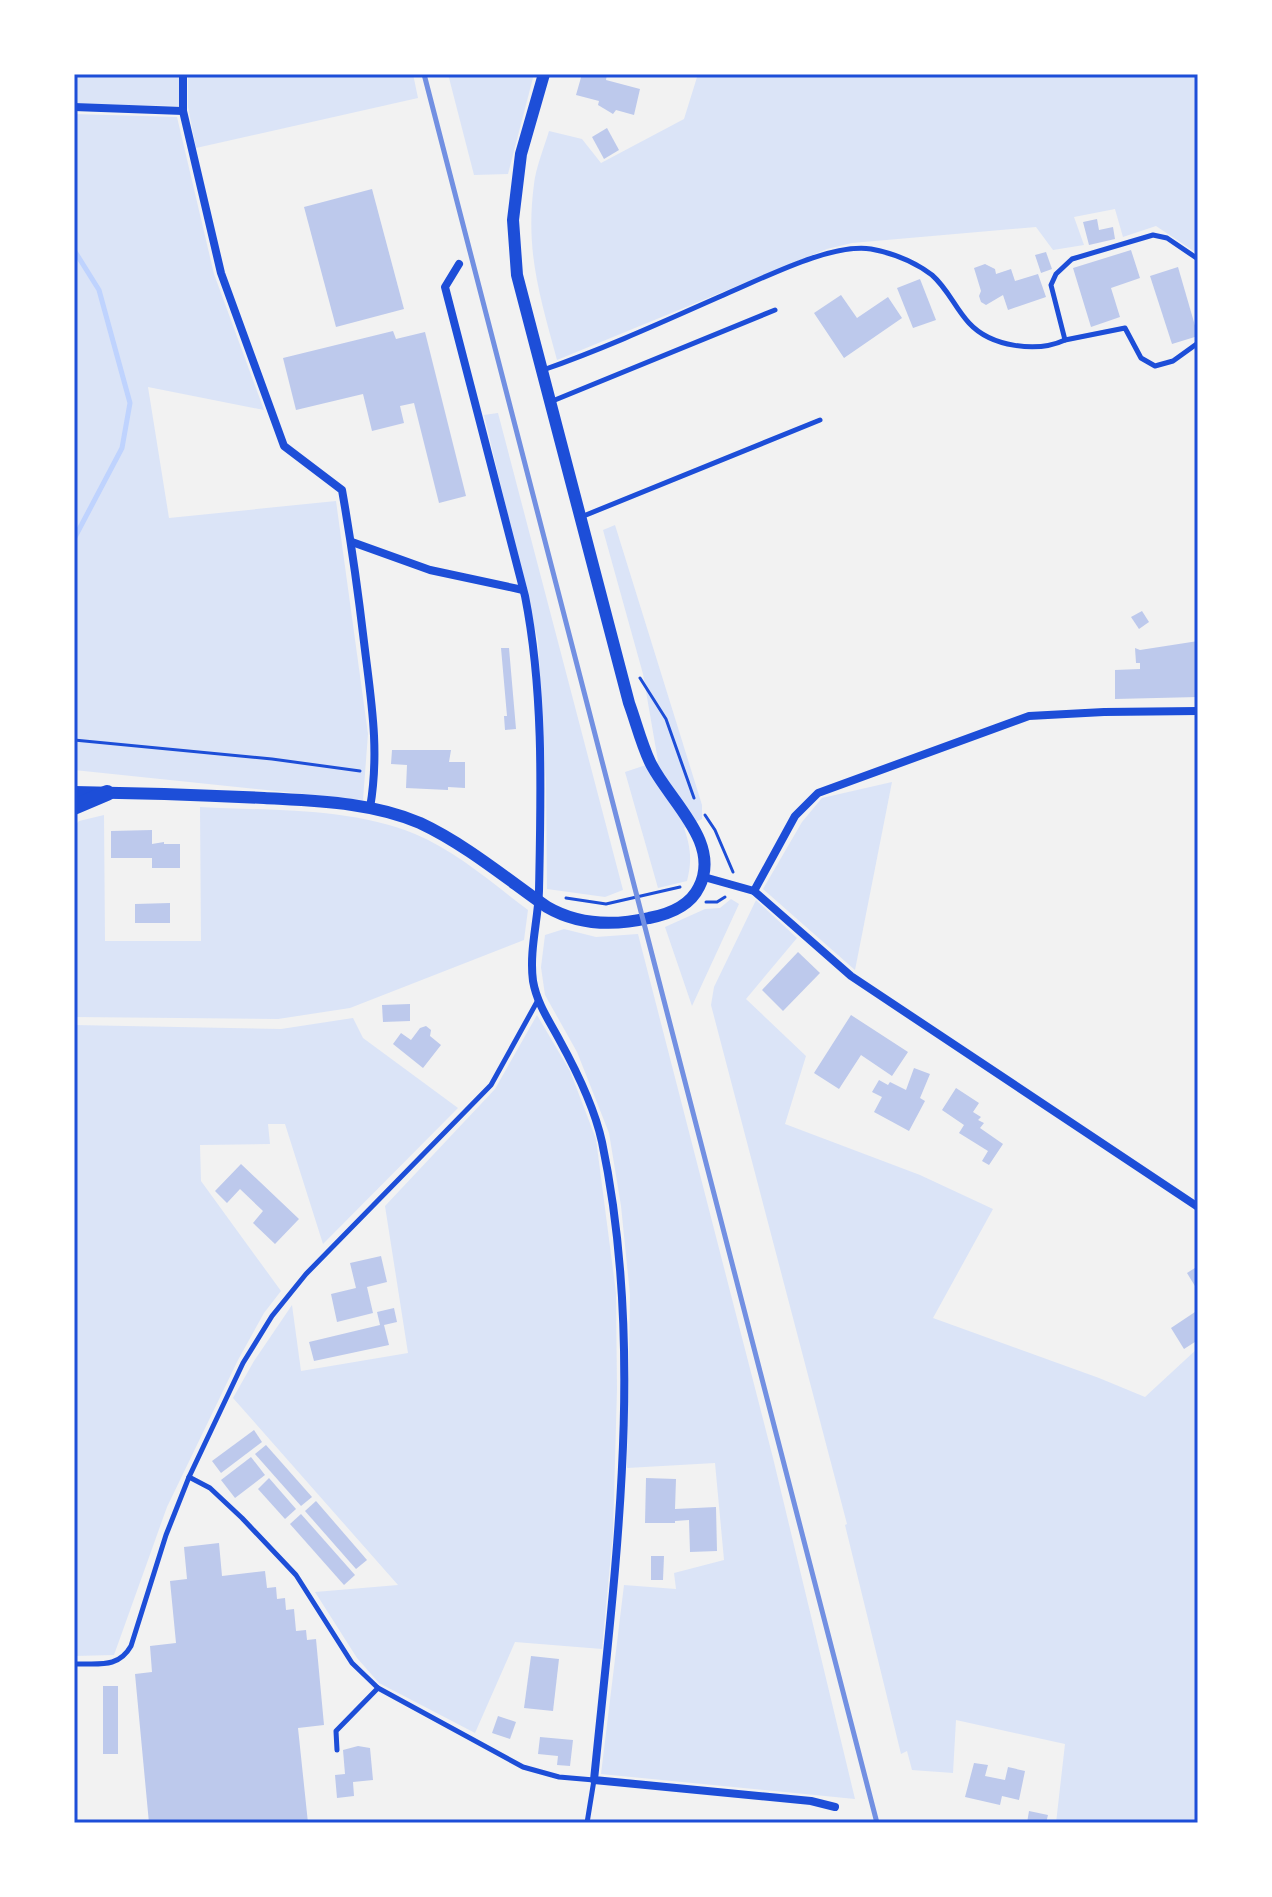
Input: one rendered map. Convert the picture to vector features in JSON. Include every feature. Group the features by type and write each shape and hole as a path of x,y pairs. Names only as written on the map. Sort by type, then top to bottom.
{"main road":[{"path":"74,807 107,793"}],"street":[{"path":"183,74 183,111 221,273 284,446 342,490 352,542 376,735 376,774 370,808"},
{"path":"74,792 307,800 398,815 441,834 539,901 563,916 580,921 617,922 654,917 678,910 695,896 704,877 705,854 693,827 649,761 629,703 517,275 513,220 521,154 544,74"},
{"path":"74,107 183,111"},
{"path":"459,264 445,287 534,642 541,789 539,901 533,981 538,1000 576,1072 601,1138 622,1293 619,1537 594,1780 811,1801 835,1807"},
{"path":"352,542 430,570 523,590"},
{"path":"754,891 795,816 818,793 1029,716 1198,711"},
{"path":"704,877 754,891 851,976 1198,1207"}],"lane":[{"path":"1065,340 1051,285 1056,274 1072,259 1153,235 1167,238 1198,259"},
{"path":"542,370 768,276 826,254 854,248 890,253 923,269 943,286 970,324 994,339 1027,346 1048,346 1125,328 1141,358 1155,366 1173,361 1198,343"},
{"path":"550,402 775,310"},
{"path":"580,517 820,420"},
{"path":"74,1664 115,1663 125,1657 189,1477 243,1363 272,1316 306,1274 491,1085 538,1000"},
{"path":"189,1477 210,1488 232,1508 296,1575 352,1663 378,1688 523,1767 559,1777 594,1780 587,1823"},
{"path":"337,1750 336,1731 378,1688"}],"path":[{"path":"74,740 272,759 376,774"}],"shaded area":[{"path":"74,74 179,74 179,106 74,104"},
{"path":"188,74 413,74 418,98 196,148 188,107"},
{"path":"448,74 534,74 508,174 474,175"},
{"path":"698,74 1198,74 1198,254 1156,226 1123,237 1115,209 1074,217 1084,245 1053,250 1036,227 852,243 827,249 557,360 536,274 531,231 535,178 549,131 582,139 601,163 684,119"},
{"path":"74,114 177,117 214,274 264,410 148,387 169,518 336,501 368,734 363,800 74,770"},
{"path":"498,413 623,890 605,897 547,889 546,781 538,641 484,415"},
{"path":"615,525 702,805 702,819 684,828 690,854 687,881 658,888 625,772 658,761 643,674 603,530"},
{"path":"892,782 855,970 763,889 802,822 822,798"},
{"path":"200,807 336,815 389,825 415,834 459,858 528,910 524,940 350,1008 278,1019 75,1017 74,827 79,821 104,815 105,941 201,941"},
{"path":"731,899 739,904 692,1006 665,927 705,909 720,908"},
{"path":"756,900 797,938 746,999 806,1056 785,1124 920,1175 993,1209 933,1318 1145,1397 1198,1348 1198,1823 1056,1823 1065,1744 956,1720 953,1773 912,1770 907,1751 901,1754 847,1524 711,1005 714,987"},
{"path":"564,929 596,937 638,934 773,1458 855,1799 601,1774 624,1585 676,1589 674,1573 724,1560 715,1463 627,1468 630,1295 621,1206 609,1133 577,1052 545,995 541,967 545,935"},
{"path":"537,1015 570,1071 596,1139 616,1293 613,1533 602,1649 515,1642 475,1733 379,1683 357,1658 315,1592 398,1585 233,1398 292,1305 301,1371 408,1353 385,1206 495,1089"},
{"path":"353,1018 363,1038 458,1108 323,1244 285,1124 268,1124 270,1144 200,1145 201,1181 281,1291 264,1313 238,1360 167,1507 114,1655 74,1656 74,1025 281,1029"}],"building":[{"path":"582,74 607,74 606,80 640,89 634,115 616,110 613,114 598,105 599,101 576,95"},
{"path":"607,128 619,150 604,159 592,137"},
{"path":"372,189 404,309 336,327 304,207"},
{"path":"1097,219 1099,230 1113,227 1115,239 1089,245 1083,222"},
{"path":"1131,250 1140,278 1111,288 1120,317 1091,327 1073,268"},
{"path":"1046,252 1052,269 1041,273 1035,255"},
{"path":"985,264 995,269 996,274 1011,269 1015,281 1038,274 1046,297 1008,310 1003,295 986,305 979,296 981,291 974,268"},
{"path":"1178,267 1198,336 1172,344 1150,276"},
{"path":"920,279 936,320 913,328 897,288"},
{"path":"841,295 857,318 888,297 902,318 844,358 814,313"},
{"path":"393,331 396,339 425,332 466,496 439,503 414,403 400,406 404,423 372,431 363,394 296,410 283,358"},
{"path":"1142,611 1149,622 1139,629 1131,617"},
{"path":"1198,641 1198,697 1115,699 1115,670 1140,669 1140,663 1136,663 1135,648 1140,650"},
{"path":"501,648 509,648 516,729 505,730 504,716 507,716"},
{"path":"392,750 451,750 449,762 465,762 465,788 406,788 407,765 391,764"},
{"path":"152,830 152,844 180,844 180,868 152,868 152,858 111,858 111,831"},
{"path":"170,903 170,923 135,923 135,904"},
{"path":"798,952 820,973 783,1011 762,990"},
{"path":"410,1004 410,1021 383,1022 382,1005"},
{"path":"851,1015 908,1052 892,1076 861,1055 839,1089 814,1073"},
{"path":"426,1026 431,1030 430,1036 441,1045 423,1068 393,1044 401,1033 411,1040 420,1028"},
{"path":"914,1068 930,1074 920,1098 925,1101 909,1131 874,1112 882,1097 872,1092 879,1080 906,1090"},
{"path":"956,1088 979,1103 973,1112 984,1123 980,1128 1003,1144 989,1165 982,1161 988,1151 959,1133 964,1125 942,1110"},
{"path":"241,1164 299,1219 275,1244 253,1223 263,1211 240,1189 227,1203 215,1191"},
{"path":"381,1256 387,1282 367,1287 373,1313 337,1322 331,1294 356,1288 350,1263"},
{"path":"1198,1266 1198,1291 1187,1273"},
{"path":"394,1308 397,1322 384,1325 389,1345 314,1361 309,1342 380,1325 377,1312"},
{"path":"1198,1310 1198,1340 1184,1349 1171,1328"},
{"path":"254,1430 262,1442 221,1473 212,1461"},
{"path":"266,1445 312,1497 301,1506 255,1454"},
{"path":"251,1457 265,1475 235,1498 221,1480"},
{"path":"269,1478 296,1509 285,1519 258,1489"},
{"path":"646,1478 676,1479 675,1509 716,1507 717,1551 690,1552 689,1520 645,1523"},
{"path":"316,1501 367,1560 356,1569 305,1511"},
{"path":"301,1514 355,1575 344,1585 290,1524"},
{"path":"219,1543 222,1576 265,1571 267,1588 276,1587 277,1599 285,1598 286,1610 294,1609 296,1631 306,1630 307,1640 316,1639 324,1725 298,1728 308,1823 149,1823 135,1674 152,1672 150,1646 176,1643 170,1581 187,1579 184,1547"},
{"path":"651,1556 664,1556 663,1580 651,1580"},
{"path":"531,1656 559,1659 553,1711 524,1708"},
{"path":"103,1686 118,1686 118,1754 103,1754"},
{"path":"498,1716 516,1722 510,1739 492,1733"},
{"path":"540,1737 573,1740 570,1766 557,1765 558,1756 538,1754"},
{"path":"358,1746 370,1748 373,1780 353,1782 354,1796 337,1798 335,1775 345,1774 343,1750"},
{"path":"974,1763 988,1765 985,1776 1005,1780 1008,1767 1025,1771 1019,1800 1002,1796 1000,1805 965,1797"},
{"path":"1029,1811 1048,1815 1046,1823 1027,1823"}],"waterway":[{"path":"74,250 99,290 130,403 122,448 74,539"}],"railway":[{"path":"424,74 877,1823"}]}
